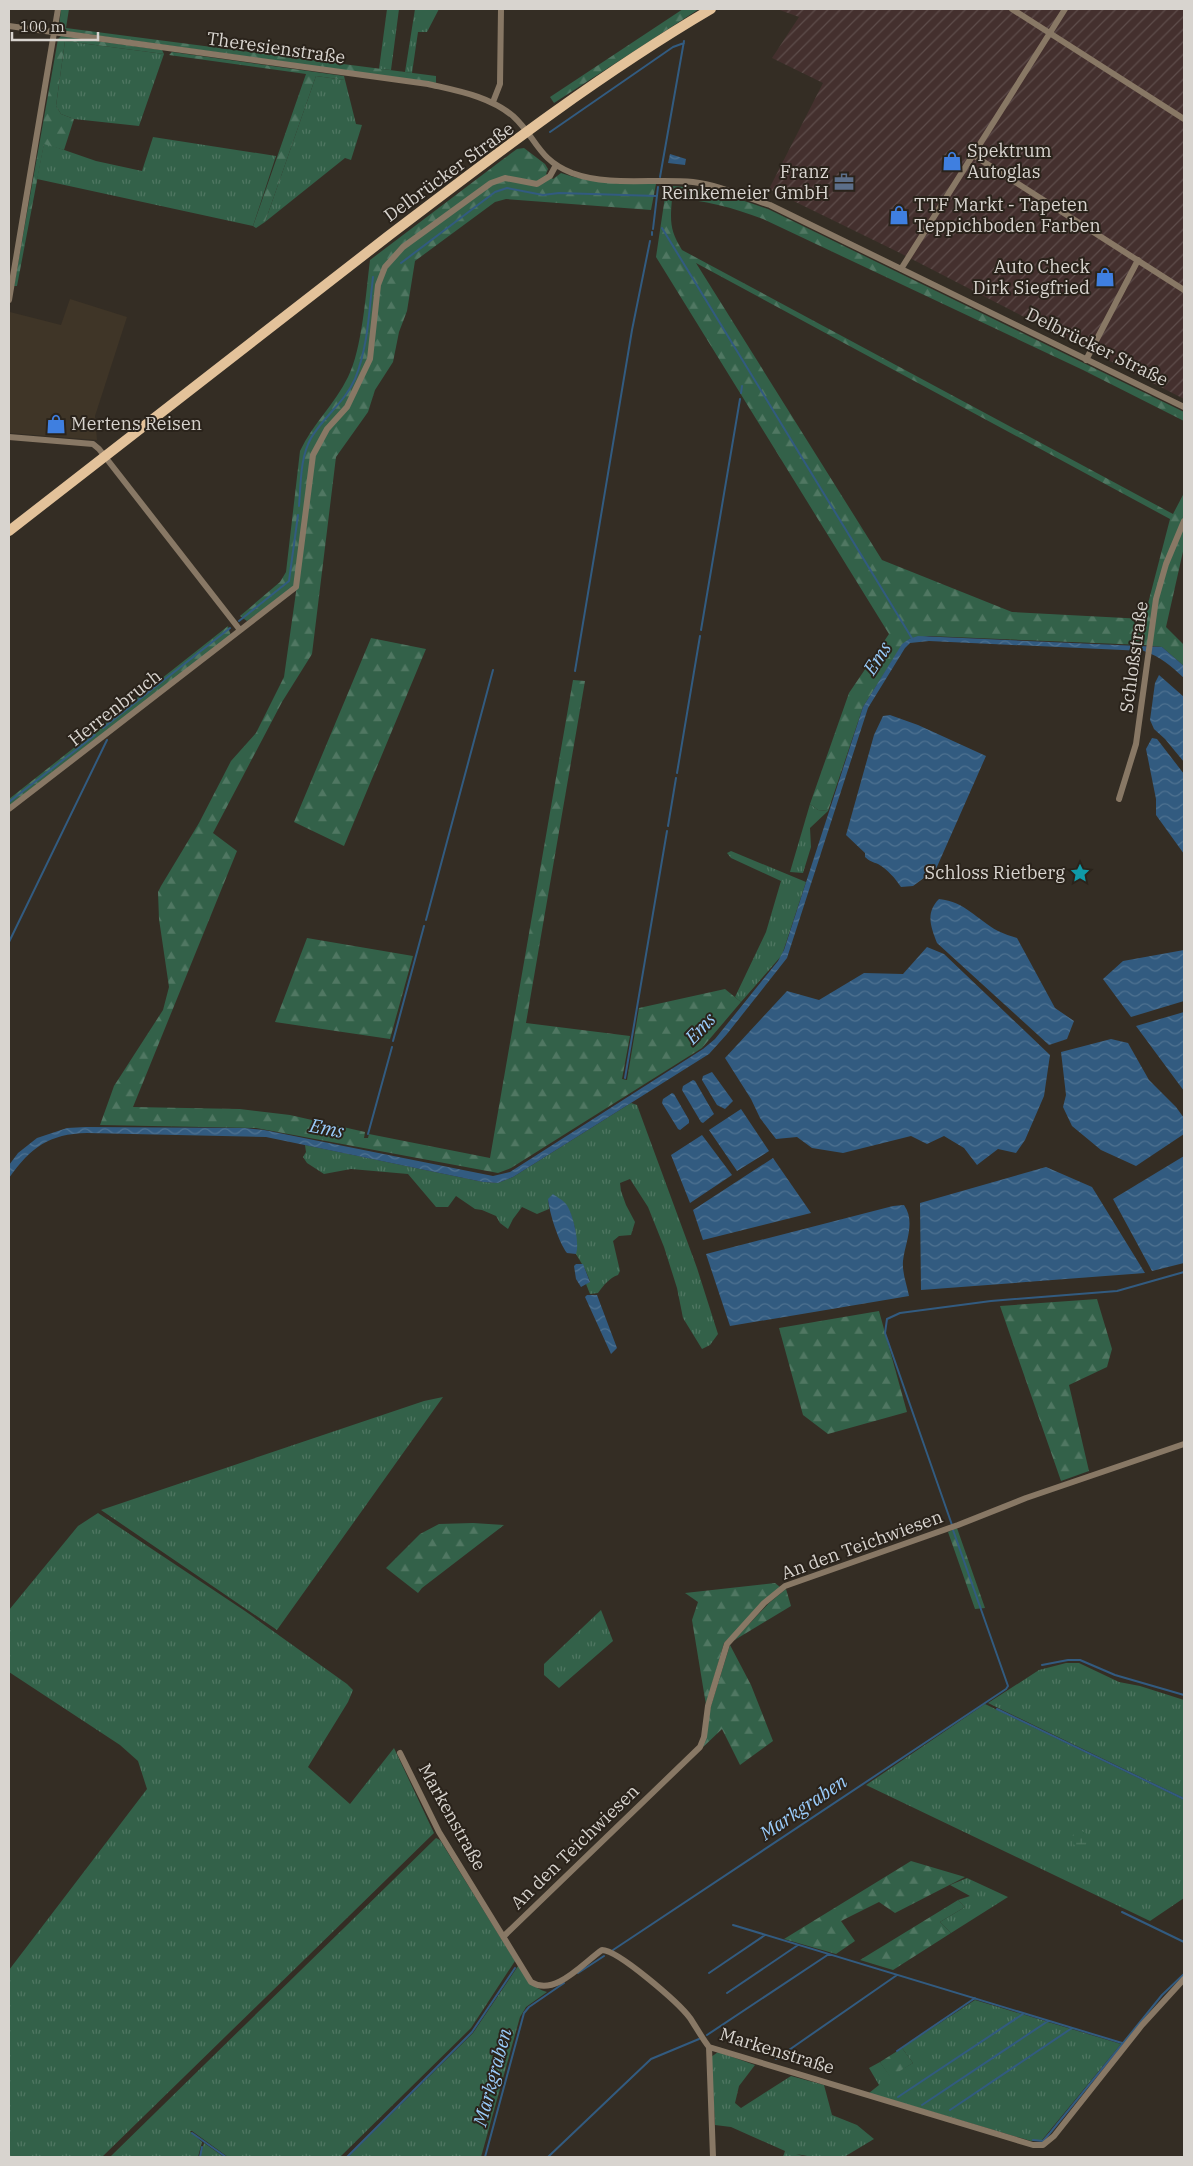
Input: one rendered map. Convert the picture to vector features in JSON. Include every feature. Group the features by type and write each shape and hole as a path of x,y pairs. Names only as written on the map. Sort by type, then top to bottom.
{"main road":[{"path":"526,132 601,80 711,9"},
{"name":"Delbrücker Straße","path":"9,530 526,132"}],"street":[{"path":"9,300 58,9"},
{"path":"493,102 500,84 500,9"},
{"path":"1012,9 1184,119"},
{"path":"901,269 1065,9"},
{"name":"Theresienstraße","path":"9,26 428,84 493,102 513,117 526,132"},
{"name":"Delbrücker Straße","path":"526,132 539,152 556,165 583,176 602,179 695,182 770,205 1184,407"},
{"path":"973,155 1184,290"},
{"name":"Herrenbruch","path":"9,809 296,587 313,456 327,429 347,407 370,358 378,285 384,267 402,247 491,183 505,178 537,184 550,176 556,165"},
{"path":"1086,360 1138,260"},
{"path":"9,437 92,444 99,449 240,630"},
{"name":"Schloßstraße","path":"1119,799 1136,744 1156,599 1166,564 1184,521"},
{"name":"An den Teichwiesen","path":"504,1936 700,1746 704,1737 708,1706 727,1644 764,1603 785,1586 946,1530 1026,1498 1184,1444"},
{"name":"Markenstraße","path":"400,1753 439,1832 531,1982 539,1987 549,1986 566,1977 602,1950 608,1950 636,1970 688,2016 709,2047 1033,2145 1043,2145 1054,2136 1142,2025 1184,1979"},
{"path":"709,2047 713,2157"}],"shaded area":[{"path":"777,9 1184,9 1184,399 900,253 769,189 823,83 772,58 799,17"},
{"path":"70,299 127,317 95,416 97,440 9,433 10,312 61,325"}],"green space":[{"path":"61,9 69,9 66,28 436,76 436,83 65,31 59,27"},
{"path":"387,9 399,9 391,70 379,69"},
{"path":"415,9 439,9 427,32 418,32 412,73 405,72"},
{"path":"683,9 699,9 554,103 550,97"},
{"path":"61,36 162,50 164,54 65,41 56,106 61,114 74,119 64,150 44,144 17,286 14,286 58,39"},
{"path":"65,41 164,54 139,126 74,119 61,114 56,106"},
{"path":"172,52 344,76 345,80 316,76 265,222 256,228 253,226 306,74 169,55"},
{"path":"316,76 345,80 356,124 362,125 351,160 345,158 265,222"},
{"path":"153,137 276,156 253,226 37,179 44,143 96,161 142,171"},
{"path":"524,148 545,164 548,169 546,174 553,179 561,173 596,181 656,184 651,210 506,199 495,202 415,261 407,311 399,332 393,362 375,390 368,412 336,457 312,654 282,702 213,833 237,851 133,1107 240,1109 290,1115 365,1132 364,1138 368,1138 369,1134 490,1158 573,680 585,681 526,1023 630,1036 622,1079 627,1080 639,1008 725,989 741,1002 702,1048 511,1168 498,1173 256,1128 100,1125 114,1086 163,1010 169,987 159,919 158,892 199,823 231,761 256,733 284,677 297,585 247,621 240,616 280,582 286,572 300,451 311,431 343,387 353,366 363,320 370,260 517,149"},
{"path":"673,186 709,191 768,209 1184,412 1184,421 1083,370 763,219 718,205 684,199 672,199 672,226 682,250 1173,514 1184,493 1184,547 1166,627 1184,645 1184,666 1162,647 1143,645 929,636 909,639 902,645 863,707 828,811 818,810 810,804 849,693 889,634 656,257 666,190","holes":["696,263 1170,519 1144,619 1012,612 882,560"]},
{"path":"228,626 231,636 9,808 9,799"},
{"path":"371,638 426,649 344,846 294,822"},
{"path":"810,804 818,810 828,811 810,828 811,847 803,873 790,872"},
{"path":"731,851 806,882 782,955 741,1002 735,997 766,932 781,881 731,858 727,853"},
{"path":"307,938 413,956 390,1039 275,1022"},
{"path":"631,1103 637,1105 697,1268 718,1334 710,1345 702,1349 683,1318 677,1288 664,1247 648,1207 630,1179 620,1183 626,1205 635,1222 631,1235 619,1236 613,1241 620,1271 598,1293 590,1294 586,1284 590,1281 576,1254 575,1228 570,1212 548,1199 549,1209 537,1214 522,1207 508,1229 500,1223 496,1216 475,1209 456,1196 448,1207 436,1207 408,1174 351,1169 324,1174 307,1163 303,1157 306,1152 305,1145 483,1182 498,1183 513,1177"},
{"path":"1097,1299 1112,1349 1107,1367 1069,1385 1089,1471 1061,1481 1000,1306"},
{"path":"879,1311 907,1412 828,1434 803,1415 779,1328"},
{"path":"443,1397 277,1630 101,1510 424,1401"},
{"path":"98,1513 245,1611 347,1684 353,1690 348,1702 308,1767 350,1804 394,1748 434,1833 102,2157 9,2157 9,1970 147,1789 138,1761 120,1745 9,1672 9,1610 78,1526"},
{"path":"473,1523 504,1525 418,1593 386,1568 420,1534 439,1524"},
{"path":"957,1528 985,1608 975,1609 948,1532"},
{"path":"775,1583 780,1587 724,1643 706,1705 692,1620 698,1602 685,1593"},
{"path":"786,1589 791,1606 733,1641 769,1603"},
{"path":"601,1610 613,1641 559,1688 544,1675 544,1664"},
{"path":"730,1645 751,1685 773,1741 740,1765 722,1729 702,1748 710,1709"},
{"path":"1066,1663 1079,1663 1119,1682 1140,1686 1184,1700 1184,1798 988,1703 1039,1670"},
{"path":"985,1704 1184,1800 1184,1898 1150,1921 866,1785"},
{"path":"1080,1831 1086,1833 1088,1839 1086,1845 1080,1847 1074,1845 1072,1839 1074,1833"},
{"path":"436,1838 440,1840 515,1961 471,2028 340,2157 228,2157 190,2131 202,2142 198,2157 110,2157"},
{"path":"911,1861 965,1877 895,1913 879,1902 841,1921 855,1941 836,1954 784,1939"},
{"path":"967,1878 1008,1897 951,1933 940,1922 965,1907 958,1900 970,1896 950,1885"},
{"path":"958,1900 965,1907 940,1922 951,1933 893,1970 860,1960"},
{"path":"518,1966 527,1979 547,1992 526,2007 520,2017 481,2157 348,2157 473,2033"},
{"path":"975,2000 1121,2044 1042,2140 1031,2141 869,2093 879,2085 869,2068 880,2062 890,2076 913,2063 902,2048"},
{"path":"902,2048 913,2063 890,2077 880,2062"},
{"path":"718,2052 755,2065 739,2086 735,2103 741,2108 791,2076 824,2085 832,2115 857,2125 874,2139 844,2157 813,2157 796,2154 806,2157 783,2157 785,2151 731,2127 715,2125 711,2057"},
{"path":"204,2143 224,2157 200,2157"}],"water":[{"path":"670,154 686,159 685,165 668,163"},
{"path":"918,636 1162,647 1184,666 1184,678 1165,662 1144,651 929,641 910,643 868,708 787,958 709,1054 513,1177 498,1183 483,1182 266,1137 87,1133 62,1136 42,1144 25,1158 9,1178 9,1165 18,1153 37,1138 67,1128 86,1127 245,1128 264,1130 493,1176 510,1172 703,1049 715,1039 778,961 784,950 863,707 902,644"},
{"path":"1159,675 1184,697 1184,762 1154,729 1150,720 1155,683"},
{"path":"890,715 918,725 986,756 936,869 913,886 901,887 885,869 865,857 865,853 846,835 874,735 883,716"},
{"path":"1152,738 1157,739 1184,774 1184,854 1156,815 1156,799 1146,749"},
{"path":"939,899 964,907 998,931 1017,938 1055,1008 1074,1021 1067,1039 1049,1045 937,943 930,920 932,910"},
{"path":"927,947 944,954 1050,1055 1044,1096 1025,1140 1016,1153 998,1149 977,1165 964,1148 944,1136 927,1144 911,1136 843,1153 812,1148 797,1137 776,1139 760,1118 751,1099 725,1058 787,991 819,1000 864,973 903,974"},
{"path":"1184,950 1184,1001 1131,1017 1103,979 1123,961"},
{"path":"1184,1012 1184,1091 1136,1026"},
{"path":"1111,1039 1128,1043 1149,1080 1176,1107 1184,1118 1184,1134 1136,1166 1101,1150 1072,1126 1063,1107 1066,1095 1061,1052"},
{"path":"712,1072 733,1101 725,1109 717,1105 702,1080 703,1076"},
{"path":"693,1080 714,1114 703,1123 682,1090 683,1086"},
{"path":"672,1093 689,1120 689,1123 680,1130 662,1103 663,1099"},
{"path":"741,1109 769,1151 737,1171 709,1130"},
{"path":"702,1135 732,1175 690,1203 671,1155"},
{"path":"1184,1156 1184,1263 1152,1271 1113,1199"},
{"path":"773,1158 811,1213 703,1240 693,1210"},
{"path":"1046,1167 1092,1187 1145,1273 921,1290 920,1203"},
{"path":"553,1194 569,1208 575,1228 576,1254 567,1253 558,1235 550,1212 548,1199"},
{"path":"904,1205 909,1218 909,1233 903,1265 909,1296 730,1326 706,1254 893,1206"},
{"path":"576,1264 583,1264 590,1282 581,1287 576,1279 574,1266"},
{"path":"587,1295 597,1295 617,1348 611,1354 585,1297"}],"waterway":[{"path":"660,177 684,41"},
{"path":"550,132 673,47 684,43"},
{"path":"653,229 658,187"},
{"path":"401,263 495,192 507,188 543,195 559,193 657,196"},
{"path":"662,228 913,640"},
{"path":"575,671 632,330 650,241"},
{"path":"299,506 302,471 307,446 316,430 351,387 359,367 367,329 373,277"},
{"path":"741,393 742,386"},
{"path":"701,630 740,399"},
{"path":"239,621 289,581 298,515"},
{"path":"103,728 230,628"},
{"path":"677,773 700,636"},
{"path":"426,920 493,670"},
{"path":"9,802 95,735"},
{"path":"9,942 107,740"},
{"path":"668,826 676,778"},
{"path":"625,1078 667,831"},
{"path":"393,1041 424,926"},
{"path":"368,1134 392,1047"},
{"path":"952,1525 885,1333 887,1319 900,1313 991,1301 1117,1291 1184,1272"},
{"name":"Markgraben","path":"613,1950 1006,1689 1008,1686 953,1530"},
{"name":"Markgraben","path":"1042,1665 1068,1660 1080,1660 1115,1675 1184,1695"},
{"path":"997,1709 1184,1799"},
{"path":"1122,1912 1184,1942"},
{"path":"733,1925 1122,2043"},
{"path":"709,1973 765,1935"},
{"path":"727,1993 798,1945"},
{"path":"707,2035 829,1954"},
{"name":"Markgraben","path":"578,1973 604,1956"},
{"path":"347,2157 472,2032 515,1968"},
{"path":"1033,2140 1043,2141 1162,1995 1184,1974"},
{"path":"776,2059 897,1975"},
{"name":"Markgraben","path":"485,2157 524,2013 529,2007 564,1983"},
{"path":"897,2051 975,1998"},
{"path":"898,2097 1023,2014"},
{"path":"922,2105 1048,2021"},
{"path":"950,2110 1072,2028"},
{"path":"548,2157 651,2059 699,2039"},
{"path":"192,2133 226,2157"},
{"path":"200,2157 202,2147"}],"place":[{"name":"Spektrum Autoglas","path":"952,161"},
{"name":"Franz Reinkemeier GmbH","path":"844,182"},
{"name":"TTF Markt - Tapeten Teppichboden Farben","path":"899,215"},
{"name":"Auto Check Dirk Siegfried","path":"1105,277"},
{"name":"Mertens Reisen","path":"56,424"},
{"name":"Schloss Rietberg","path":"1080,873"}],"water label":[{"name":"Ems","path":"877,658"},
{"name":"Ems","path":"700,1028"},
{"name":"Ems","path":"327,1128"}]}
